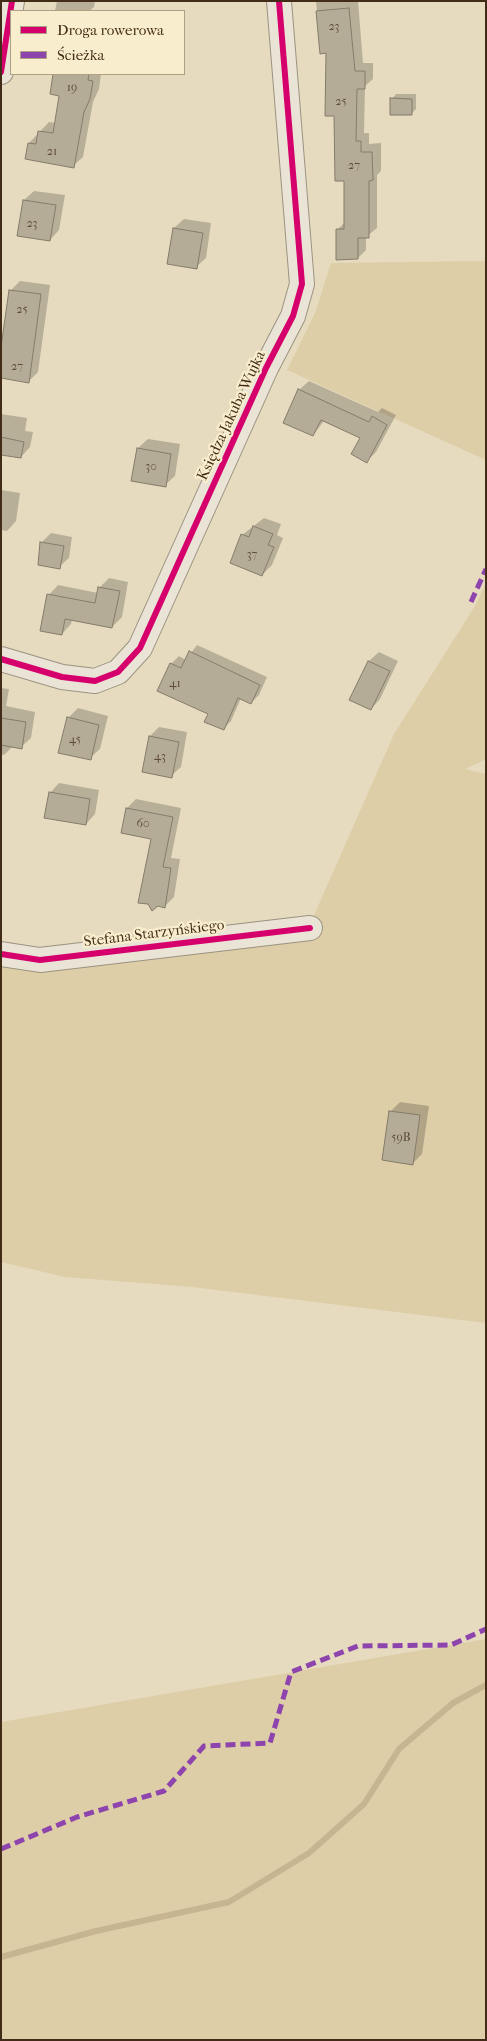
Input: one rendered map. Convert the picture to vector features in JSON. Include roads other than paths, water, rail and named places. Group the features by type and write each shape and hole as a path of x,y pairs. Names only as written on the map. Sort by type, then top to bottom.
{"street":[{"name":"Księdza Jakuba Wujka","path":"1,659 62,677 95,681 118,672 140,648 266,368 294,316 302,284 279,1"},
{"path":"1,72 10,14"},
{"name":"Stefana Starzyńskiego","path":"1,954 40,960 310,928"}],"waterway":[{"path":"1,1957 96,1931 229,1902 309,1853 364,1804 399,1749 453,1703 486,1685"}]}
